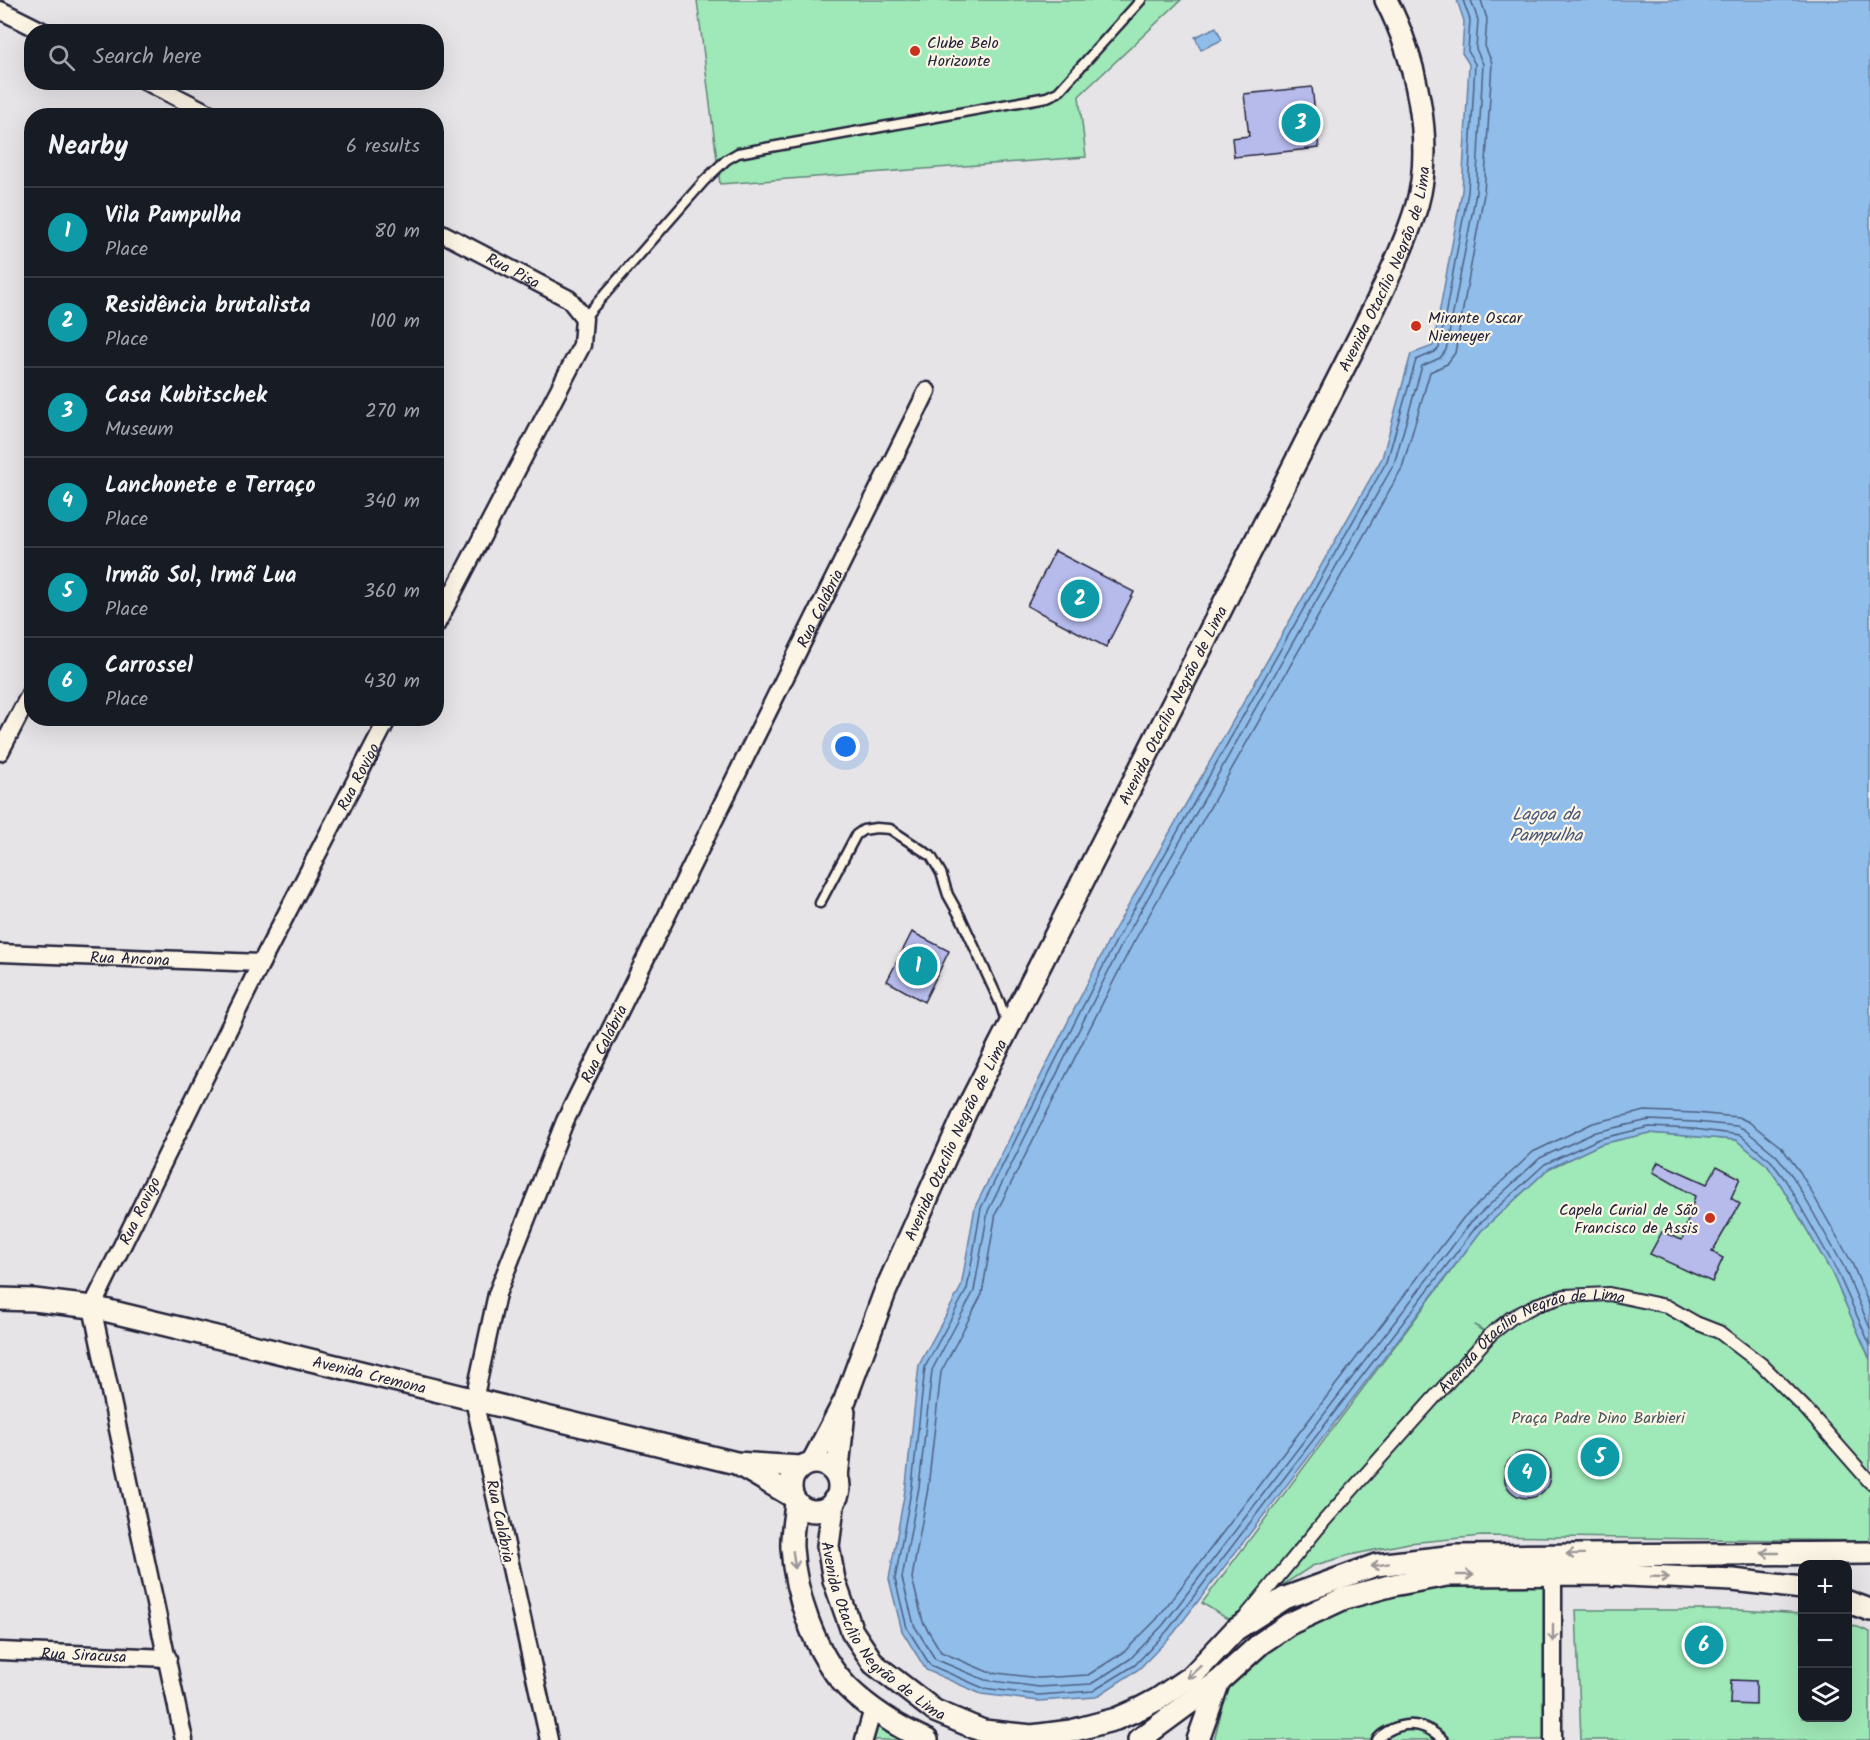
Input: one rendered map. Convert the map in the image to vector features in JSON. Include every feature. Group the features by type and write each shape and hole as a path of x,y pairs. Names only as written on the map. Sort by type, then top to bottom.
{"street":[{"name":"Avenida Otacílio Negrão de Lima","path":"806,1465 845,1400 885,1292 966,1111 1375,306 1418,204 1424,169 1419,89 1411,61 1386,0"},
{"path":"0,10 28,24"},
{"path":"163,90 198,108"},
{"name":"Rua Pisa","path":"444,234 569,299 584,318"},
{"path":"444,611 582,345 584,318"},
{"name":"Rua Calábria","path":"549,1740 474,1400 497,1294 565,1121 927,391"},
{"path":"0,752 24,706"},
{"name":"Rua Rovigo","path":"92,1307 261,963 384,726"},
{"name":"Rua Ancona","path":"0,953 261,963"},
{"name":"Avenida Otacílio Negrão de Lima","path":"834,1500 828,1546 834,1581 852,1631 874,1664 935,1711 983,1731 1032,1736 1079,1729 1116,1719 1158,1699 1192,1675 1235,1630 1324,1521 1491,1334 1511,1318 1528,1309 1565,1296 1609,1294 1666,1306 1696,1323 1719,1332 1761,1364 1805,1408 1870,1482"},
{"name":"Avenida Cremona","path":"0,1299 34,1300 92,1307 736,1463 806,1465"},
{"path":"92,1307 184,1740"},
{"name":"Avenida Otacílio Negrão de Lima","path":"837,1477 845,1400"},
{"name":"Avenida Cremona","path":"736,1463 794,1499"},
{"path":"806,1465 826,1466 837,1477 839,1489 829,1506 816,1511 802,1507 794,1499 792,1480 806,1465"},
{"name":"Avenida Otacílio Negrão de Lima","path":"794,1499 792,1546 798,1589 819,1647 846,1686 873,1709 927,1740"},
{"name":"Avenida Otacílio Negrão de Lima","path":"1235,1630 1285,1598 1376,1565 1456,1556 1870,1553"},
{"path":"1138,1740 1219,1681 1261,1643 1289,1624 1345,1599 1378,1589 1447,1575 1605,1574 1798,1587"},
{"path":"1553,1575 1553,1740"},
{"path":"1852,1593 1870,1595"},
{"path":"1852,1603 1870,1610"},
{"name":"Rua Siracusa","path":"0,1651 168,1658"},
{"path":"1198,1740 1219,1681"},
{"path":"1134,1740 1129,1728 1130,1721 1141,1708"},
{"path":"864,1740 873,1709"}],"lane":[{"path":"584,318 704,181 726,160 738,153 1047,97 1058,92 1141,0"},
{"path":"820,903 856,835 863,830 890,829 932,856 999,1003 1008,1028"},
{"path":"1377,1740 1379,1736 1399,1725 1419,1725 1430,1729 1443,1740"}],"green space":[{"name":"Clube Belo Horizonte","path":"697,0 1181,0 1079,96 1086,157 720,184"},
{"name":"Praça Padre Dino Barbieri","path":"1649,1133 1736,1140 1767,1165 1781,1185 1832,1273 1870,1360 1870,1476 1763,1363 1721,1331 1668,1304 1609,1292 1565,1296 1535,1303 1490,1334 1474,1325 1490,1336 1537,1307 1565,1298 1608,1296 1665,1308 1718,1334 1759,1366 1870,1478 1870,1541 1482,1536 1409,1543 1350,1555 1312,1566 1229,1620 1202,1603 1481,1231 1548,1169 1601,1144"},
{"path":"1547,1571 1547,1740 1214,1740 1229,1682 1333,1605 1413,1581"},
{"path":"1576,1610 1740,1610 1798,1614 1798,1722 1852,1722 1852,1625 1870,1632 1870,1740 1581,1740"},
{"path":"869,1703 928,1740 861,1740"}],"water":[{"name":"Lagoa da Pampulha","path":"1457,0 1870,0 1870,1359 1832,1273 1781,1185 1767,1165 1736,1140 1649,1133 1601,1144 1548,1169 1481,1231 1173,1634 1139,1669 1096,1697 1039,1701 981,1694 926,1670 902,1631 889,1579 906,1485 919,1365 961,1287 975,1207 1111,936 1382,458 1411,354 1433,346 1462,191 1469,64 1462,53 1464,21"},
{"path":"1216,27 1222,40 1201,50 1195,37"}],"building":[{"path":"1312,87 1319,148 1234,157 1232,138 1249,136 1244,94"},
{"path":"1055,551 1134,592 1106,647 1027,606"},
{"path":"912,932 949,951 924,1002 887,981"},
{"name":"Capela Curial de São Francisco de Assis","path":"1658,1162 1707,1184 1717,1166 1740,1178 1731,1198 1740,1204 1712,1252 1723,1258 1712,1282 1650,1254 1662,1232 1682,1240 1695,1196 1653,1172"},
{"path":"1527,1452 1536,1453 1543,1459 1549,1466 1549,1484 1543,1491 1536,1497 1527,1498 1518,1497 1511,1491 1505,1484 1504,1475 1505,1466 1511,1459 1518,1453"},
{"path":"1704,1626 1716,1631 1721,1643 1716,1655 1704,1660 1692,1655 1687,1643 1692,1631"},
{"path":"1731,1680 1756,1681 1756,1705 1730,1704"}],"place":[{"name":"Clube Belo Horizonte","path":"915,51"},
{"name":"Casa Kubitschek","path":"1301,123"},
{"name":"Mirante Oscar Niemeyer","path":"1416,326"},
{"name":"Residência brutalista","path":"1080,599"},
{"name":"Vila Pampulha","path":"918,966"},
{"name":"Capela Curial de São Francisco de Assis","path":"1710,1218"},
{"name":"Irmão Sol, Irmã Lua","path":"1600,1457"},
{"name":"Lanchonete e Terraço","path":"1527,1473"},
{"name":"Carrossel","path":"1704,1645"}]}
